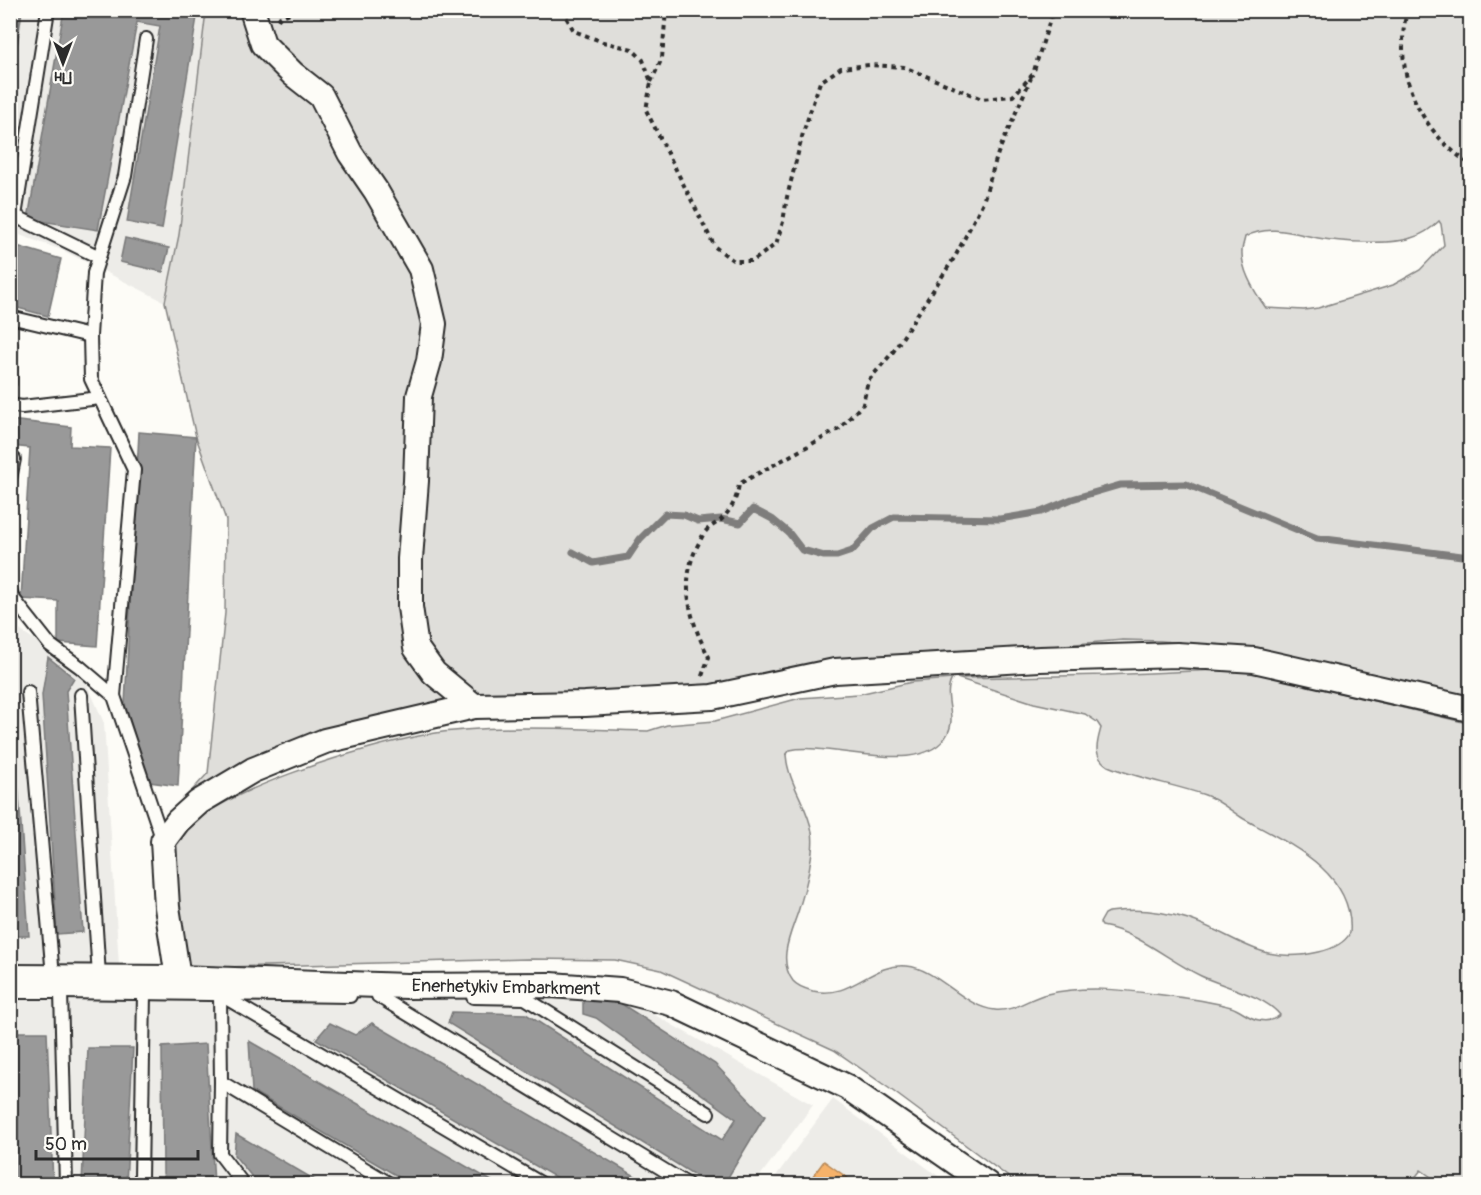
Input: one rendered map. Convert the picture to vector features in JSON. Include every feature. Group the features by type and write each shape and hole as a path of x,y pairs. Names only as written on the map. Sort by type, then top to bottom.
{"street":[{"path":"252,10 263,44 293,74 321,96 350,153 376,191 421,269 434,324 429,361 419,396 417,482 410,558 410,608 417,648 434,673 474,706"},
{"path":"178,978 167,907 163,841 178,821 199,802 253,770 325,741 474,706 585,704 712,697 835,671 1040,659 1177,655 1254,660 1470,709"},
{"name":"Enerhetykiv Embarkment","path":"10,977 57,984 99,976 407,986 551,985 620,990 671,1003 847,1088 987,1185"}],"lane":[{"path":"48,10 13,215 99,257"},
{"path":"146,39 125,176 94,273 90,336 91,379 134,470 114,696 163,841"},
{"path":"10,317 90,336"},
{"path":"10,405 22,407 100,398"},
{"path":"10,479 14,459"},
{"path":"10,589 12,597 50,645 114,696"},
{"path":"28,692 57,984 66,1185"},
{"path":"81,694 99,976"},
{"path":"10,992 57,984 144,993 525,998 708,1113"},
{"path":"144,993 141,1179 145,1185"},
{"path":"220,994 220,1154 243,1185"},
{"path":"220,994 542,1185"},
{"path":"378,996 687,1184"},
{"path":"221,1082 390,1185"}],"path":[{"path":"562,10 574,31 603,42 632,49 643,60 651,82"},
{"path":"666,10 662,58 651,82 646,111 715,247 734,261 753,261 776,244 803,133 820,82 841,68 868,65 904,67 982,99 1013,96 1033,74"},
{"path":"701,698 703,673 709,657 699,639 688,602 688,574 694,552 706,531 721,519 737,498 739,484 839,429 863,404 868,381 893,352 956,255 983,202 998,153 1033,74 1053,10"},
{"path":"1408,10 1403,31 1403,50 1405,74 1415,103 1442,141 1470,164"}],"shaded area":[{"path":"10,11 206,11 179,235 165,302 62,250 11,232"},
{"path":"206,11 1470,11 1470,697 1221,646 1123,640 1028,648 747,686 515,705 395,726 179,812 187,796 208,773 225,613 226,520 196,437 165,302 179,235","holes":["1439,221 1444,245 1420,270 1393,285 1318,308 1304,310 1266,308 1250,281 1242,258 1245,237 1263,231 1290,232 1338,241 1379,242 1411,238 1433,227"]},
{"path":"10,624 48,648 85,679 104,723 119,965 11,966"},
{"path":"1216,670 1259,671 1294,682 1470,722 1470,1184 1441,1184 1421,1170 1410,1184 1018,1184 834,1050 661,970 615,960 528,959 186,968 174,886 174,846 189,827 216,808 250,790 290,774 370,748 436,733 522,728 648,731 667,725 715,721 800,698 859,694 912,682 952,679 948,692 950,726 948,733 936,747 919,754 899,757 808,749 790,750 786,755 790,775 810,822 813,840 807,882 787,946 786,964 793,981 805,989 827,992 850,986 883,969 907,966 929,974 972,1002 995,1010 1009,1009 1040,996 1060,991 1101,989 1203,1001 1231,1007 1255,1019 1271,1020 1280,1015 1264,1002 1201,976 1141,941 1102,926 1100,923 1105,914 1109,912 1139,910 1159,912 1188,919 1265,952 1298,955 1319,952 1337,945 1350,933 1349,912 1342,893 1330,876 1315,862 1280,838 1210,797 1108,766 1100,758 1097,749 1101,728 1097,722 1085,714 1034,703 957,678"},
{"path":"618,994 813,1105 754,1184 11,1184 11,996"},
{"path":"833,1099 949,1184 770,1184"}],"building: Медицина":[{"path":"824,1161 856,1184 807,1184"}],"building: Промзона":[{"path":"10,10 22,10 10,98"},
{"path":"64,10 171,10 197,17 162,229 127,222 160,26 137,22 98,230 28,219"},
{"path":"125,238 169,248 163,272 120,262"},
{"path":"10,244 61,259 48,316 10,306"},
{"path":"10,343 18,343 17,385 10,385"},
{"path":"10,420 71,427 70,446 110,448 97,646 58,643 58,601 21,599 30,448 10,446"},
{"path":"139,432 196,437 178,786 149,782 125,704"},
{"path":"48,657 74,678 66,691 83,932 57,934 42,695"},
{"path":"10,671 29,936 10,936"},
{"path":"583,999 617,1001 715,1064 765,1116 724,1184 709,1184 448,1023 452,1012 526,1014 722,1140 736,1119 596,1018 583,1014"},
{"path":"330,1023 355,1035 372,1023 649,1184 567,1184 316,1039"},
{"path":"10,1032 47,1032 53,1184 10,1184"},
{"path":"249,1041 497,1184 411,1184 252,1091"},
{"path":"206,1044 214,1184 165,1184 162,1047"},
{"path":"88,1048 133,1048 126,1184 82,1184"},
{"path":"236,1134 322,1184 258,1184 234,1155"}],"waterway":[{"path":"573,552 593,563 628,557 640,539 665,514 684,515 698,521 721,519 740,523 753,509 772,519 789,533 802,550 824,556 837,556 852,551 873,528 894,517 1000,519 1041,512 1072,499 1120,485 1186,484 1317,538 1470,557"}]}
